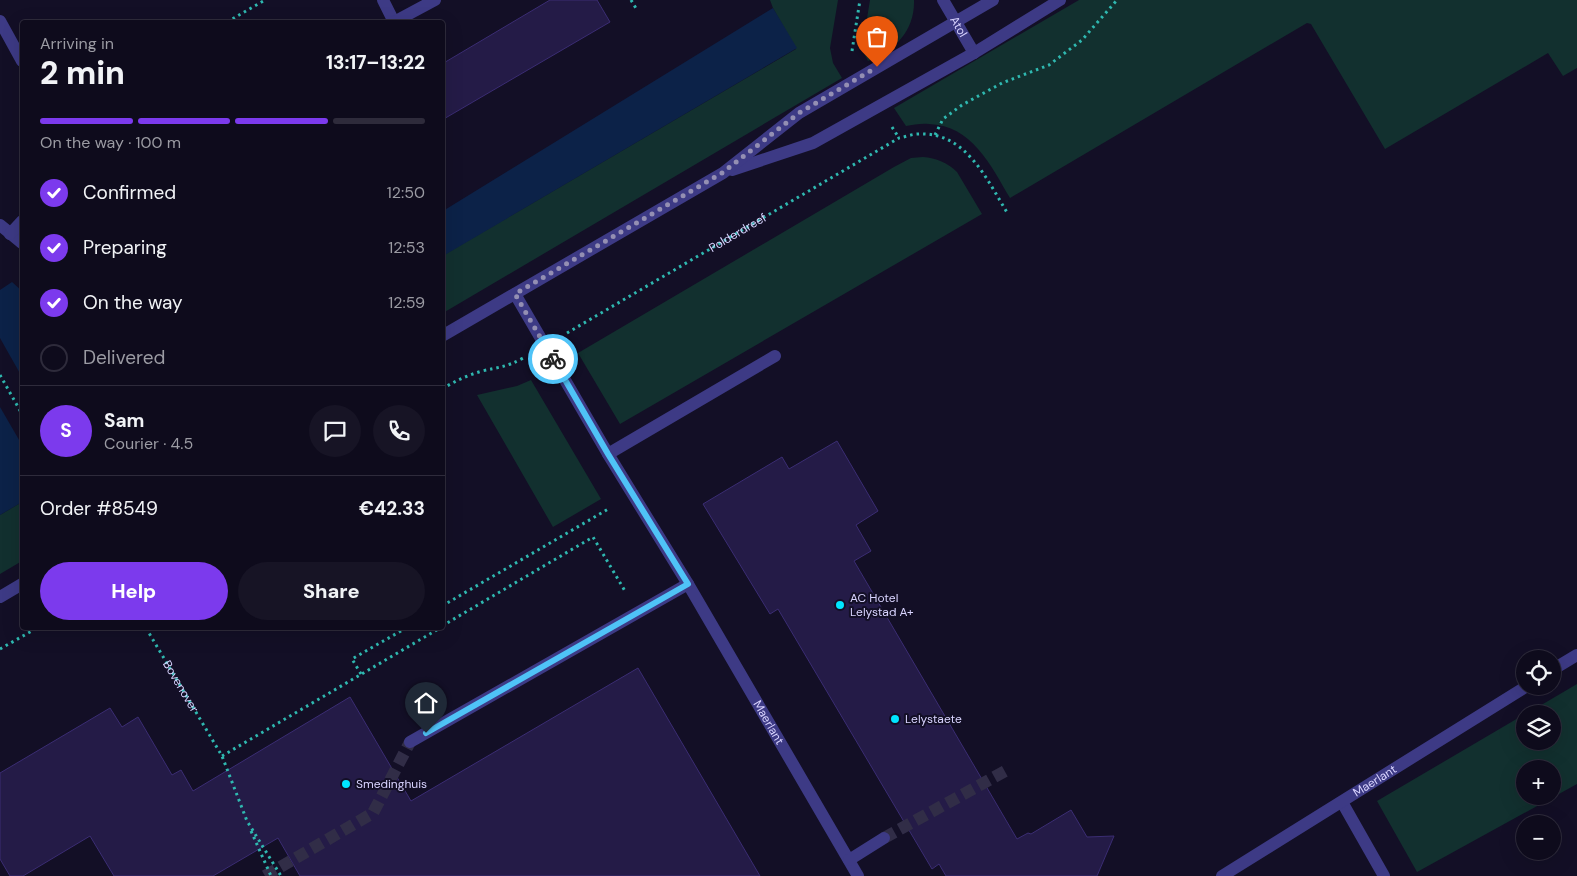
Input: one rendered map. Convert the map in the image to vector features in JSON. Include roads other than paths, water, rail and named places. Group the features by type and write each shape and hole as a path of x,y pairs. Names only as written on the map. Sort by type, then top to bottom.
{"street":[{"path":"383,0 393,20"},
{"path":"398,20 435,0"},
{"name":"Atol","path":"943,0 974,54"},
{"path":"445,334 722,173 799,113 993,0"},
{"path":"722,173 813,142 974,54 1060,0"},
{"path":"0,21 20,57"},
{"path":"10,234 20,223"},
{"path":"0,226 20,242"},
{"name":"Maerlant","path":"515,294 608,454 688,584 858,876"},
{"path":"608,454 775,356"},
{"path":"410,742 688,584"},
{"path":"0,597 20,585"},
{"path":"1561,665 1577,655"},
{"name":"Maerlant","path":"1222,876 1516,692"},
{"path":"1342,802 1384,876"},
{"path":"849,860 884,838"}],"water":[{"path":"773,8 797,48 445,255 445,210"},
{"path":"12,282 20,289 20,503 0,515 0,290"}],"tunnel":[{"path":"265,876 373,813 410,742"},
{"path":"884,838 1009,769"}],"place":[{"name":"AC Hotel Lelystad A+","path":"840,605"},
{"name":"Lelystaete","path":"895,719"},
{"name":"Smedinghuis","path":"346,784"}]}
